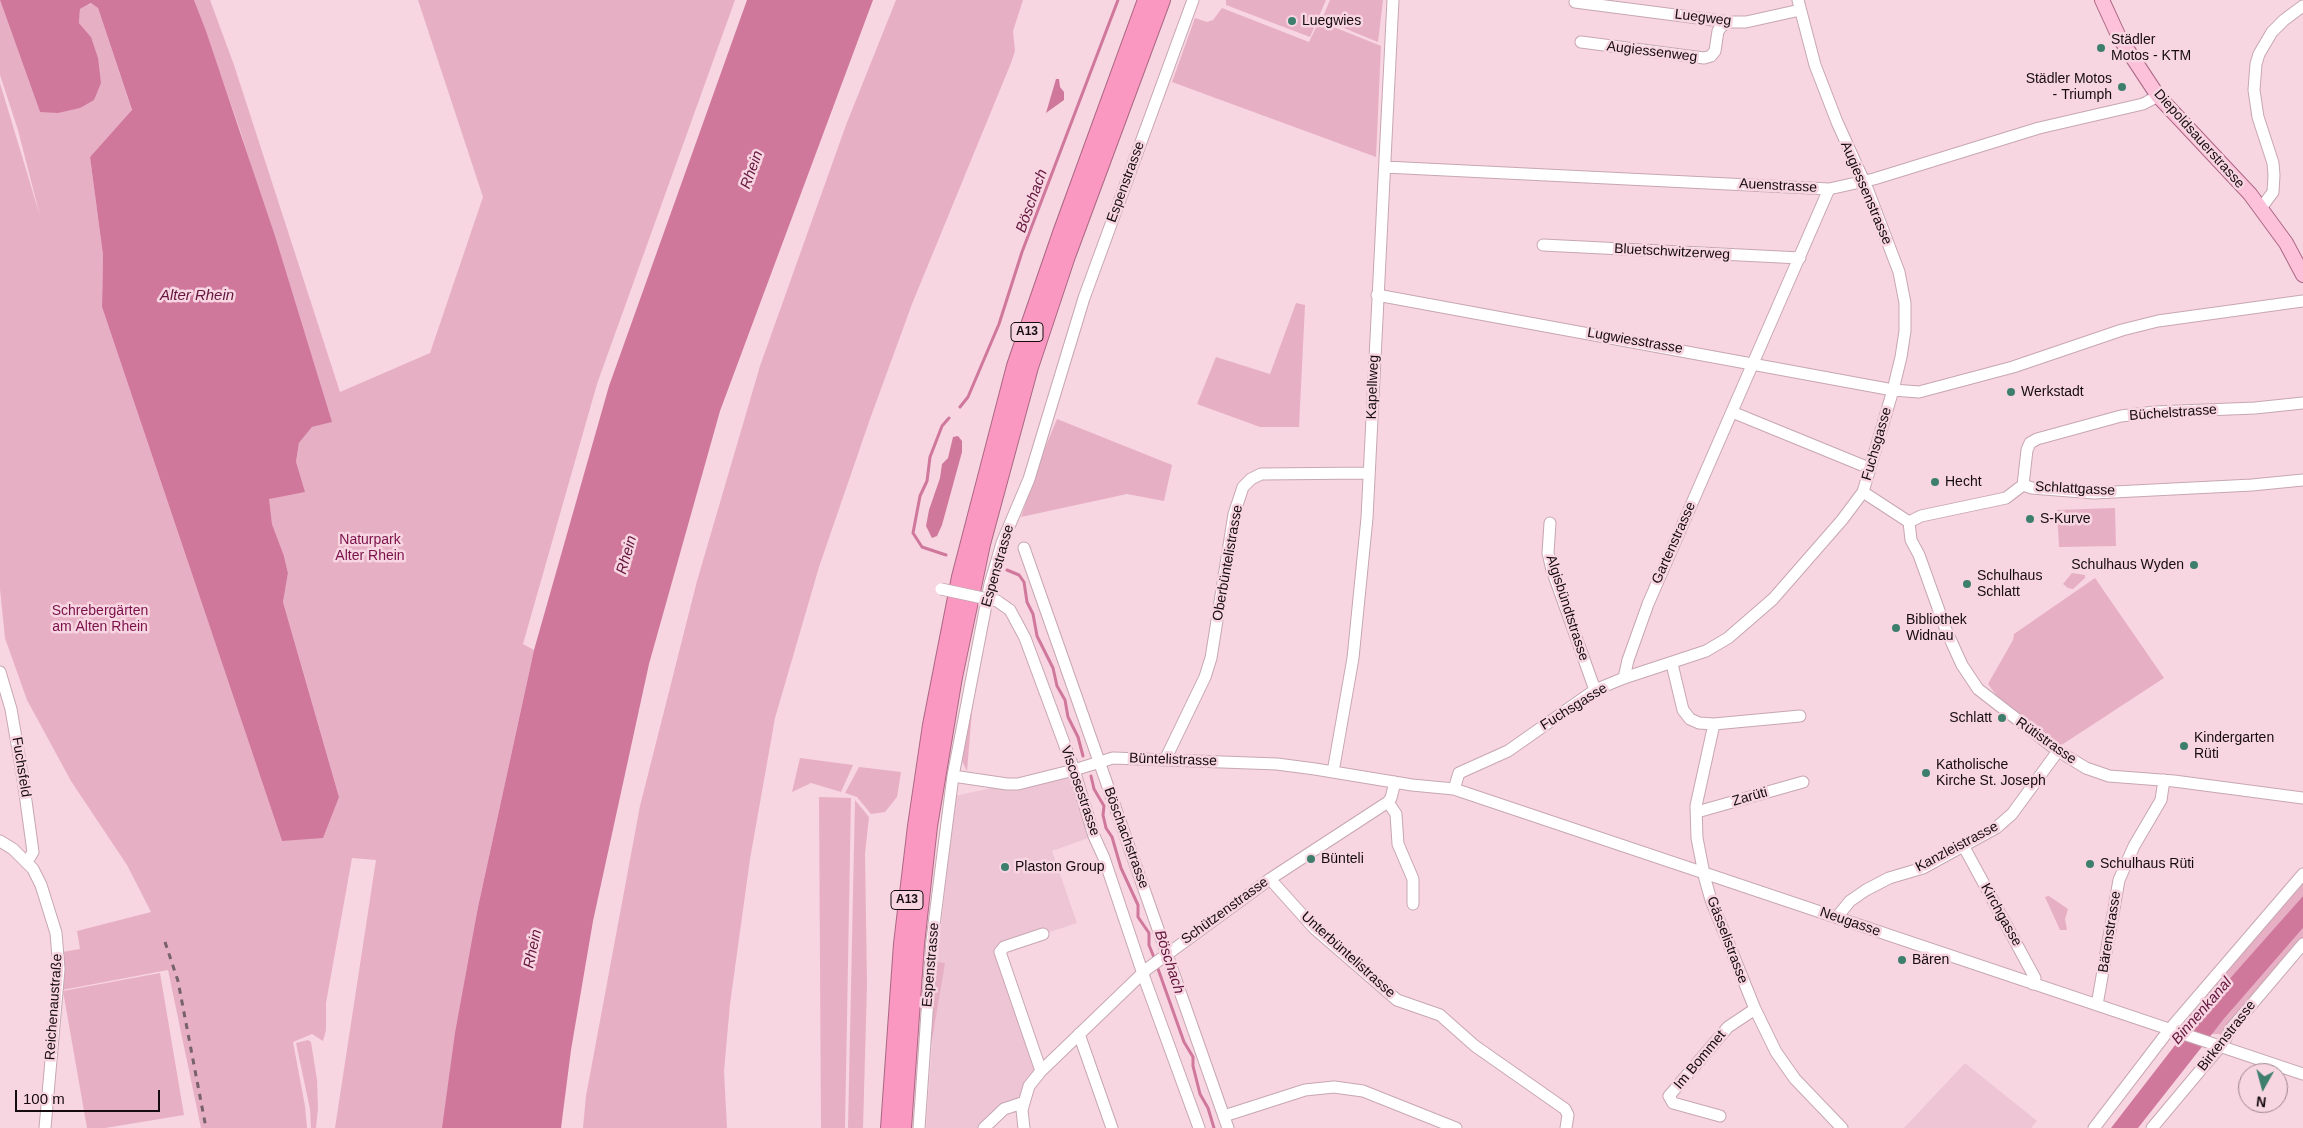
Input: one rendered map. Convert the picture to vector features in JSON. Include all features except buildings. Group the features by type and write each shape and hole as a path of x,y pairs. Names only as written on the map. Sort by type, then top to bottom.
{"highway":[{"name":"A13","path":"889,1128 902,944 916,826 931,725 960,577 1015,366 1060,233 1146,0"},
{"name":"A13","path":"903,1128 916,944 929,826 954,677 982,544 1030,367 1071,247 1162,0"}],"main road":[{"name":"Diepoldsauerstrasse","path":"2102,0 2119,37 2158,96 2261,208 2286,243 2303,275"}],"street":[{"name":"Espenstrasse","path":"919,1128 932,941 953,776 990,584 1002,543 1029,479 1084,298 1192,0"},
{"name":"Kapellweg","path":"1333,772 1353,658 1362,584 1370,473 1392,0"},
{"name":"Luegweg","path":"1575,2 1729,22 1746,22 1799,5"},
{"name":"Augiessenstrasse","path":"1799,5 1814,65 1838,125 1864,181 1899,272 1905,303 1904,342 1893,390"},
{"path":"2261,208 2273,192 2274,175 2273,163 2258,117 2254,90 2256,64 2272,32 2303,6"},
{"name":"Augiessenweg","path":"1581,42 1704,58 1711,56 1715,51 1718,31 1729,22"},
{"name":"Auenstrasse","path":"1385,167 1829,189 1864,181 2039,128 2143,104 2158,96"},
{"name":"Gartenstrasse","path":"1624,678 1628,660 1648,604 1829,189"},
{"name":"Bluetschwitzerweg","path":"1543,245 1800,258"},
{"name":"Lugwiesstrasse","path":"1377,295 1893,390"},
{"name":"Fuchsgasse","path":"1454,789 1460,773 1508,751 1595,690 1624,678 1672,664 1706,651 1728,638 1755,616 1795,577 1863,492 1893,390 1919,392 2013,367 2122,330 2158,321 2303,301"},
{"name":"Büchelstrasse","path":"2023,485 2026,450 2036,438 2129,415 2166,411 2247,409 2303,403"},
{"path":"1732,412 1870,468"},
{"name":"Oberbüntelistrasse","path":"1165,760 1205,676 1211,658 1234,514 1243,487 1251,479 1261,474 1370,473"},
{"name":"Schlattgasse","path":"1909,522 1921,516 2006,498 2023,485 2032,488 2094,493 2252,485 2303,480"},
{"path":"1863,492 1909,522"},
{"name":"Rütistrasse","path":"1909,522 1911,540 1937,601 1946,630 1962,665 1978,689 2058,752 2086,768 2109,776 2164,780 2303,798"},
{"name":"Algisbündtstrasse","path":"1550,523 1548,553 1550,562 1595,690"},
{"name":"Böschachstrasse","path":"1024,548 1100,761 1164,956 1228,1128"},
{"name":"Viscosestrasse","path":"941,589 997,601 1010,610 1026,638 1074,770 1094,836 1104,858 1145,972 1199,1128"},
{"path":"1672,664 1684,710 1690,719 1699,723 1714,724 1800,716"},
{"name":"Fuchsfeld","path":"0,672 11,709 26,797 33,852 27,862"},
{"name":"Gässelistrasse","path":"1714,724 1697,812 1697,838 1711,900 1755,1009 1776,1052 1795,1079 1842,1128"},
{"name":"Kanzleistrasse","path":"1837,918 1850,901 1866,890 1889,878 1923,868 1964,847 2004,823 2058,752"},
{"name":"Büntelistrasse","path":"953,776 1018,784 1113,758 1276,764 1395,782"},
{"name":"Bärenstrasse","path":"2097,1005 2119,880 2134,846 2161,800 2164,780"},
{"path":"1395,782 1392,798 1388,802 1396,814 1398,844 1413,879 1413,904"},
{"name":"Neugasse","path":"1395,782 1454,789 2303,1074"},
{"name":"Zarüti","path":"1697,812 1803,782"},
{"name":"Schützenstrasse","path":"1022,1103 1029,1086 1041,1071 1164,956 1270,879 1388,802"},
{"name":"Reichenaustraße","path":"0,841 13,849 27,862 41,885 56,934 59,969 45,1128"},
{"name":"Kirchgasse","path":"1964,847 2035,978 2033,984"},
{"path":"2094,1128 2303,874"},
{"name":"Unterbüntelistrasse","path":"1270,879 1314,928 1397,1000 1440,1015 1475,1046 1565,1109 1568,1114 1566,1128"},
{"path":"1041,1071 1000,952 1004,947 1043,934"},
{"name":"Birkenstrasse","path":"2152,1128 2220,1047 2230,1030 2303,944"},
{"name":"Im Bommet","path":"1720,1116 1673,1103 1669,1096 1728,1027 1755,1009"},
{"path":"1079,1034 1112,1128"},
{"path":"1224,1116 1292,1094 1334,1087 1363,1091 1456,1128"},
{"path":"984,1128 1004,1109 1022,1103 1024,1128"}],"shaded area":[{"path":"1074,770 1094,836 1052,851 1077,923 1004,947 1041,1071 1022,1103 984,1128 926,1128 939,944 955,796"},
{"path":"1965,1063 2037,1121 2031,1128 1904,1128"}],"green space":[{"path":"0,0 40,112 91,37 79,23 80,9 92,3 98,8 132,111 90,157 103,255 102,307 282,841 339,797 283,602 288,573 272,524 268,499 296,462 299,443 312,427 331,422 240,130 194,0 210,0 234,65 340,392 430,353 483,197 418,0 735,0 597,384 523,644 534,650 478,907 444,1128 335,1128 376,860 352,858 326,1003 326,1030 323,1041 312,1034 293,1042 305,1106 307,1128 201,1128 168,970 62,990 62,952 80,949 77,931 151,912 127,865 71,781 27,700 5,638 0,589 0,83 40,216 18,130 0,75"},
{"path":"896,0 1023,0 1013,31 1015,51 1011,63 912,304 870,419 819,567 775,718 750,859 730,1004 724,1071 727,1128 583,1128 586,1096 640,806 697,581 760,366 846,125"},
{"name":"Luegwies","path":"1226,0 1326,0 1310,37 1226,5"},
{"name":"Luegwies","path":"1330,0 1383,0 1378,42 1322,19"},
{"path":"1222,8 1309,42 1319,21 1381,46 1376,157 1172,82 1195,18 1207,22 1213,20"},
{"path":"1296,303 1305,305 1299,427 1260,427 1197,404 1216,357 1270,374"},
{"path":"1057,419 1172,465 1164,501 1127,494 1021,517 1040,460"},
{"path":"2115,508 2116,546 2059,547 2057,510"},
{"path":"2072,573 2085,575 2085,578 2073,589 2063,584"},
{"path":"2095,578 2164,678 2060,746 2026,725 1997,696 1988,684 2013,640 2014,634"},
{"path":"973,699 967,771 962,761"},
{"path":"800,758 853,765 841,792 811,783 792,792"},
{"path":"859,767 901,772 897,797 885,812 871,814 857,797 845,793"},
{"path":"819,797 851,798 845,1128 821,1128"},
{"path":"855,800 869,817 865,854 867,984 863,1128 848,1128"},
{"path":"2303,883 2303,896 2189,1027 2186,1026 2184,1018"},
{"path":"2049,896 2068,909 2065,919 2067,930 2060,930 2045,897"},
{"path":"2303,928 2303,942 2222,1034 2211,1034"},
{"path":"937,962 945,963 930,1052"},
{"path":"160,973 184,1115 105,1128 87,1128 63,991"},
{"path":"308,1040 311,1042 317,1080 318,1108 316,1128 311,1128 310,1109 296,1043"}],"water":[{"name":"Alter Rhein","path":"0,0 194,0 206,31 275,236 332,422 312,427 299,443 296,462 305,492 269,499 272,524 288,573 283,602 339,797 323,838 282,841 102,307 103,255 90,157 132,110 98,8 91,3 80,9 79,23 91,37 98,58 101,83 94,100 80,108 58,113 40,112"},
{"name":"Rhein","path":"747,0 873,0 720,411 649,664 593,921 571,1050 561,1128 442,1128 455,1033 478,907 534,650 609,386"},
{"path":"1056,79 1059,79 1060,87 1064,92 1064,100 1046,113"},
{"path":"958,436 962,441 962,452 942,525 937,536 932,538 926,526 929,510 940,478 942,464 948,458 953,437"},
{"name":"Binnenkanal","path":"2303,896 2303,928 2223,1020 2138,1128 2111,1128 2203,1009"}],"waterway":[{"name":"Böschach","path":"960,407 968,397 999,324 1022,252 1118,0"},
{"name":"Böschach","path":"946,555 922,547 913,533 920,496 927,481 930,457 942,426 949,418"},
{"name":"Böschach","path":"1007,570 1019,575 1024,582 1027,602 1033,614 1037,636 1053,668 1057,686 1065,700 1068,717 1078,737 1083,756"},
{"name":"Böschach","path":"1091,776 1094,789 1104,806 1103,815 1106,828 1112,837 1121,868 1138,905 1138,917 1149,933 1149,945 1155,960"},
{"name":"Böschach","path":"1157,966 1184,1042 1193,1057 1193,1066 1200,1094 1208,1108 1214,1128"}],"railway":[{"path":"165,942 178,981 206,1128"}],"place":[{"name":"Luegwies","path":"1292,21"},
{"name":"Städler Motos - KTM","path":"2101,48"},
{"name":"Städler Motos - Triumph","path":"2122,87"},
{"name":"Werkstadt","path":"2011,392"},
{"name":"Hecht","path":"1935,482"},
{"name":"S-Kurve","path":"2030,519"},
{"name":"Schulhaus Wyden","path":"2194,565"},
{"name":"Schulhaus Schlatt","path":"1967,584"},
{"name":"Bibliothek Widnau","path":"1896,628"},
{"name":"Schlatt","path":"2002,718"},
{"name":"Kindergarten Rüti","path":"2184,746"},
{"name":"Katholische Kirche St. Joseph","path":"1926,773"},
{"name":"Bünteli","path":"1311,859"},
{"name":"Schulhaus Rüti","path":"2090,864"},
{"name":"Plaston Group","path":"1005,867"},
{"name":"Bären","path":"1902,960"}],"park label":[{"name":"Naturpark Alter Rhein","path":"370,548"},
{"name":"Schrebergärten am Alten Rhein","path":"100,620"}]}
